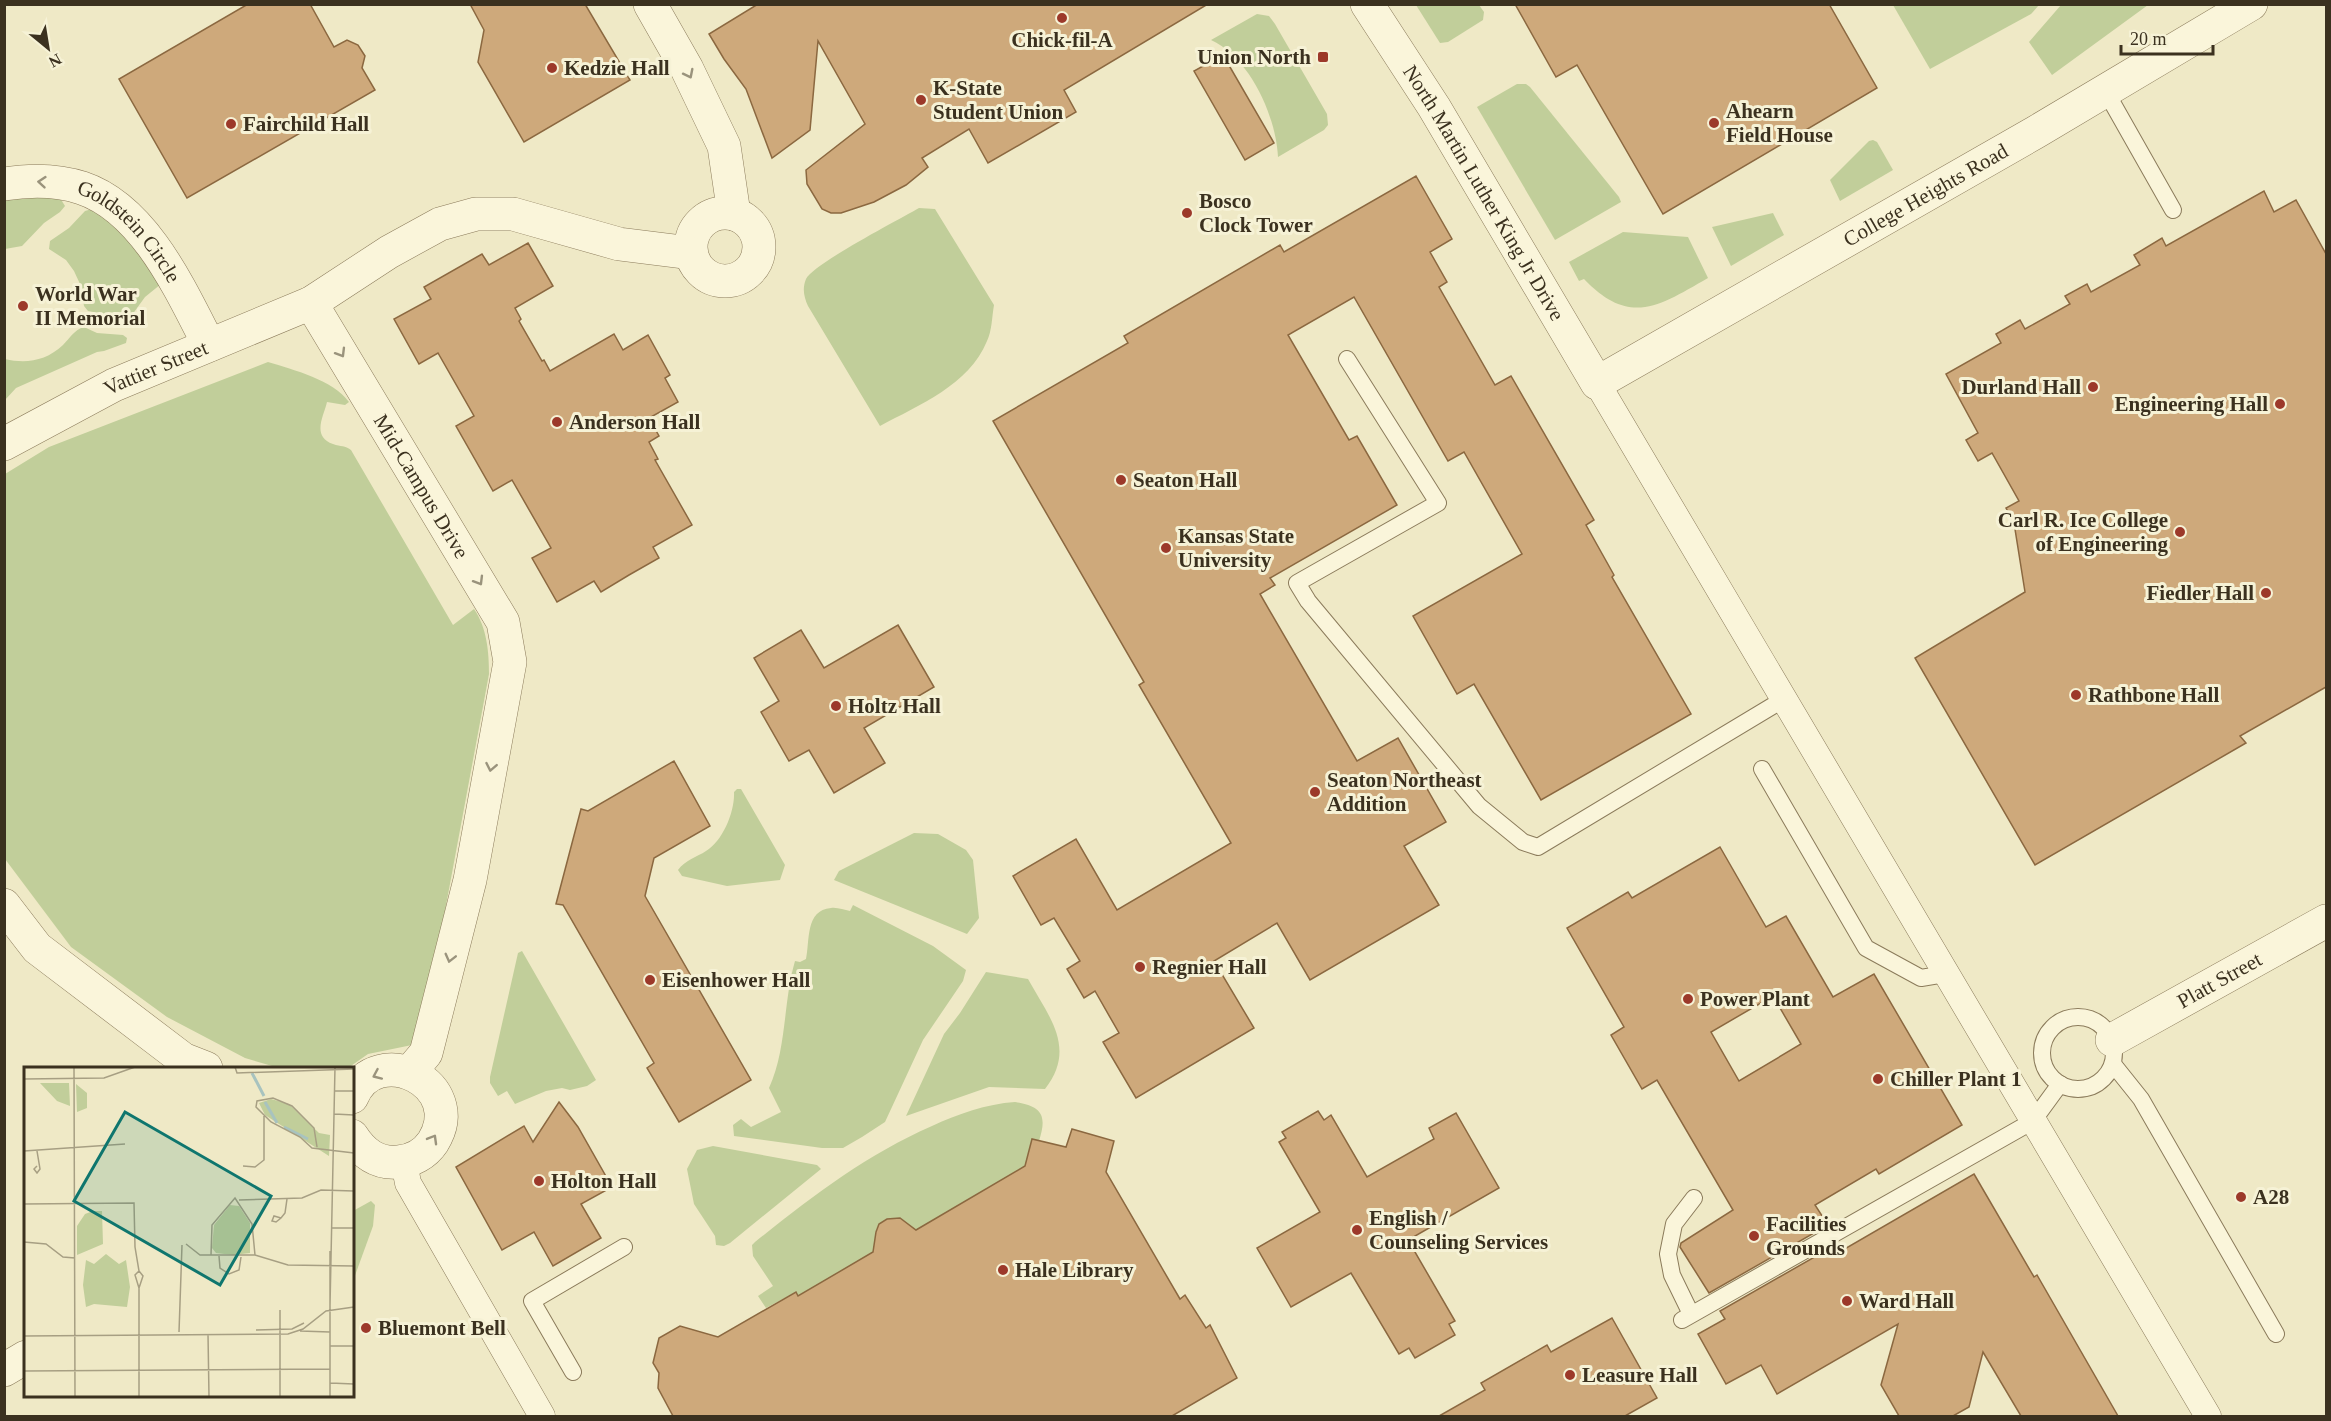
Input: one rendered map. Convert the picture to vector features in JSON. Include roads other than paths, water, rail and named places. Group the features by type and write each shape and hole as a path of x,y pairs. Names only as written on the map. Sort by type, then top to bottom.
{"street":[{"path":"650,4 687,69 724,146 734,214"},
{"name":"North Martin Luther King Jr Drive","path":"1367,4 1434,106 1597,383"},
{"name":"College Heights Road","path":"1597,383 2251,4"},
{"name":"Goldstein Circle","path":"4,184 31,181 65,184 83,188 113,205 145,235 167,267 209,345"},
{"path":"722,213 744,218 757,235 758,257 753,267 745,275 735,280 723,282 712,279 702,273 691,254 691,242 695,231 702,222 722,213"},
{"path":"311,303 389,252 440,224 476,214 513,214 619,244 691,254"},
{"name":"Vattier Street","path":"4,444 114,385 311,303"},
{"name":"Mid-Campus Drive","path":"311,303 503,621 510,662 468,887 426,1053 410,1072"},
{"path":"1597,383 2208,1416"},
{"path":"4,905 37,948 183,1059 203,1067"},
{"name":"Platt Street","path":"2113,1052 2182,1003 2326,921"},
{"path":"354,1094 363,1082 373,1075 385,1071 410,1072 423,1079 434,1091 440,1104 441,1119 438,1134 429,1147 418,1157 404,1162 391,1163 379,1160 355,1145"},
{"path":"404,1162 408,1183 542,1416"},
{"path":"4,1370 24,1358"}],"lane":[{"path":"2105,90 2173,210"},
{"path":"1347,359 1438,503 1297,584 1308,601 1479,806 1523,842 1538,847 1784,699"},
{"path":"1762,769 1866,948 1921,978 1945,974"},
{"path":"2113,1052 2108,1074 2099,1083 2088,1088 2076,1089 2060,1084 2047,1071 2042,1049 2045,1037 2052,1028 2067,1018 2085,1017 2096,1021 2106,1029 2113,1052 2276,1334"},
{"path":"1695,1198 1674,1224 1668,1254 1672,1275 1687,1317 2032,1121 2060,1084"},
{"path":"573,1372 532,1301 624,1246"}],"place":[{"name":"Chick-fil-A","path":"1062,18"},
{"name":"Union North","path":"1323,57"},
{"name":"Kedzie Hall","path":"552,68"},
{"name":"K-State Student Union","path":"921,100"},
{"name":"Ahearn Field House","path":"1714,123"},
{"name":"Fairchild Hall","path":"231,124"},
{"name":"Bosco Clock Tower","path":"1187,213"},
{"name":"World War II Memorial","path":"23,306"},
{"name":"Durland Hall","path":"2093,387"},
{"name":"Engineering Hall","path":"2280,404"},
{"name":"Anderson Hall","path":"557,422"},
{"name":"Seaton Hall","path":"1121,480"},
{"name":"Carl R. Ice College of Engineering","path":"2180,532"},
{"name":"Kansas State University","path":"1166,548"},
{"name":"Fiedler Hall","path":"2266,593"},
{"name":"Rathbone Hall","path":"2076,695"},
{"name":"Holtz Hall","path":"836,706"},
{"name":"Seaton Northeast Addition","path":"1315,792"},
{"name":"Regnier Hall","path":"1140,967"},
{"name":"Eisenhower Hall","path":"650,980"},
{"name":"Power Plant","path":"1688,999"},
{"name":"Chiller Plant 1","path":"1878,1079"},
{"name":"Holton Hall","path":"539,1181"},
{"name":"A28","path":"2241,1197"},
{"name":"English / Counseling Services","path":"1357,1230"},
{"name":"Facilities Grounds","path":"1754,1236"},
{"name":"Hale Library","path":"1003,1270"},
{"name":"Ward Hall","path":"1847,1301"},
{"name":"Bluemont Bell","path":"366,1328"},
{"name":"Leasure Hall","path":"1570,1375"}]}
